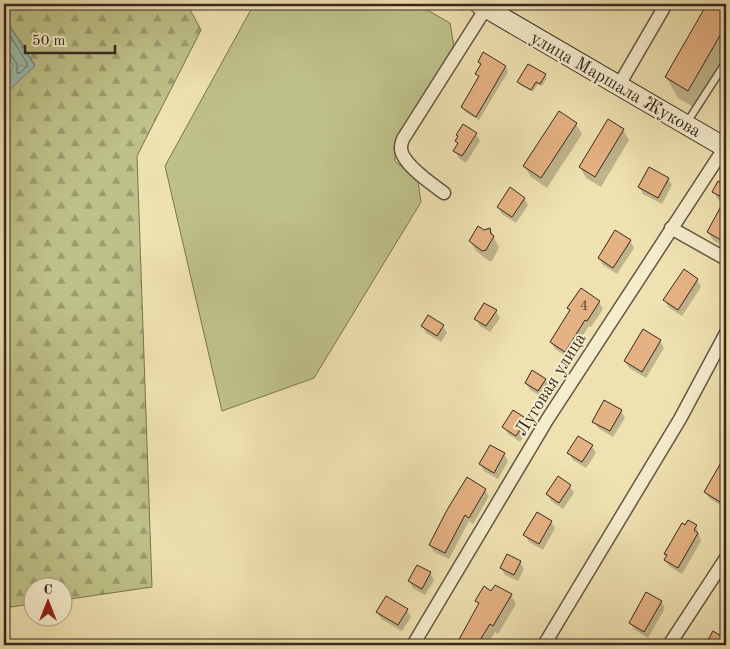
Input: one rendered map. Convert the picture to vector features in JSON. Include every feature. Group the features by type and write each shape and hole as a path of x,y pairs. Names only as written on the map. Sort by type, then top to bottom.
{"street":[{"path":"619,86 666,4"},
{"path":"444,193 420,175 405,158 400,148 403,139 482,6"},
{"name":"улица Маршала Жукова","path":"482,6 725,148"},
{"name":"Луговая улица","path":"413,645 547,420 725,148"},
{"path":"671,228 726,259"},
{"path":"544,645 680,419 726,333"},
{"path":"669,645 722,573 726,558"}],"lane":[{"path":"685,125 726,62"}],"green space":[{"path":"4,4 187,4 201,30 137,156 152,587 72,599 72,576 22,576 22,605 4,608 4,95 35,65 4,17"},
{"path":"254,4 417,4 450,23 454,46 395,141 395,161 418,181 421,202 314,378 222,411 165,166"}],"water":[{"path":"4,17 35,66 4,95 4,74 13,66 4,52"}],"building":[{"path":"707,4 726,4 726,25 688,91 665,77"},
{"path":"483,52 506,66 476,117 461,107 479,76 475,74 481,64 478,62"},
{"path":"528,64 546,74 540,84 536,82 531,90 517,82"},
{"path":"559,111 577,123 541,178 523,166"},
{"path":"608,119 624,129 595,177 579,167"},
{"path":"463,124 477,133 462,156 453,151 458,143 455,141 458,136 456,135"},
{"path":"649,167 669,178 658,198 638,187"},
{"path":"718,181 726,186 726,243 707,232 725,199 712,192"},
{"path":"510,187 525,198 512,217 497,207"},
{"path":"478,226 484,230 490,228 491,234 494,236 486,250 482,251 469,241"},
{"path":"615,230 631,240 613,268 598,258"},
{"path":"684,269 698,279 678,310 663,300"},
{"path":"581,288 600,301 587,321 585,320 565,352 550,342 570,310 567,308"},
{"path":"484,303 497,310 486,326 474,319"},
{"path":"428,315 444,325 437,336 421,326"},
{"path":"643,329 661,340 642,372 624,361"},
{"path":"532,370 546,379 538,391 525,383"},
{"path":"604,400 622,410 610,431 592,422"},
{"path":"513,410 527,419 516,436 502,427"},
{"path":"578,436 593,445 582,462 567,453"},
{"path":"490,445 505,453 494,473 479,464"},
{"path":"726,454 726,492 720,502 704,492"},
{"path":"558,476 571,485 559,503 546,494"},
{"path":"467,477 486,489 469,518 465,515 445,553 429,545"},
{"path":"537,512 552,521 539,544 523,535"},
{"path":"688,520 697,525 694,530 698,533 678,568 664,560 667,555 664,554 682,523 685,525"},
{"path":"507,554 521,561 514,575 500,568"},
{"path":"417,565 431,572 422,589 408,581"},
{"path":"495,585 512,594 493,626 490,624 477,645 456,645 479,603 475,601 484,586 491,591"},
{"path":"646,592 662,601 644,632 629,623"},
{"path":"386,596 408,609 398,625 376,612"},
{"path":"713,631 726,639 726,645 705,645"}]}
